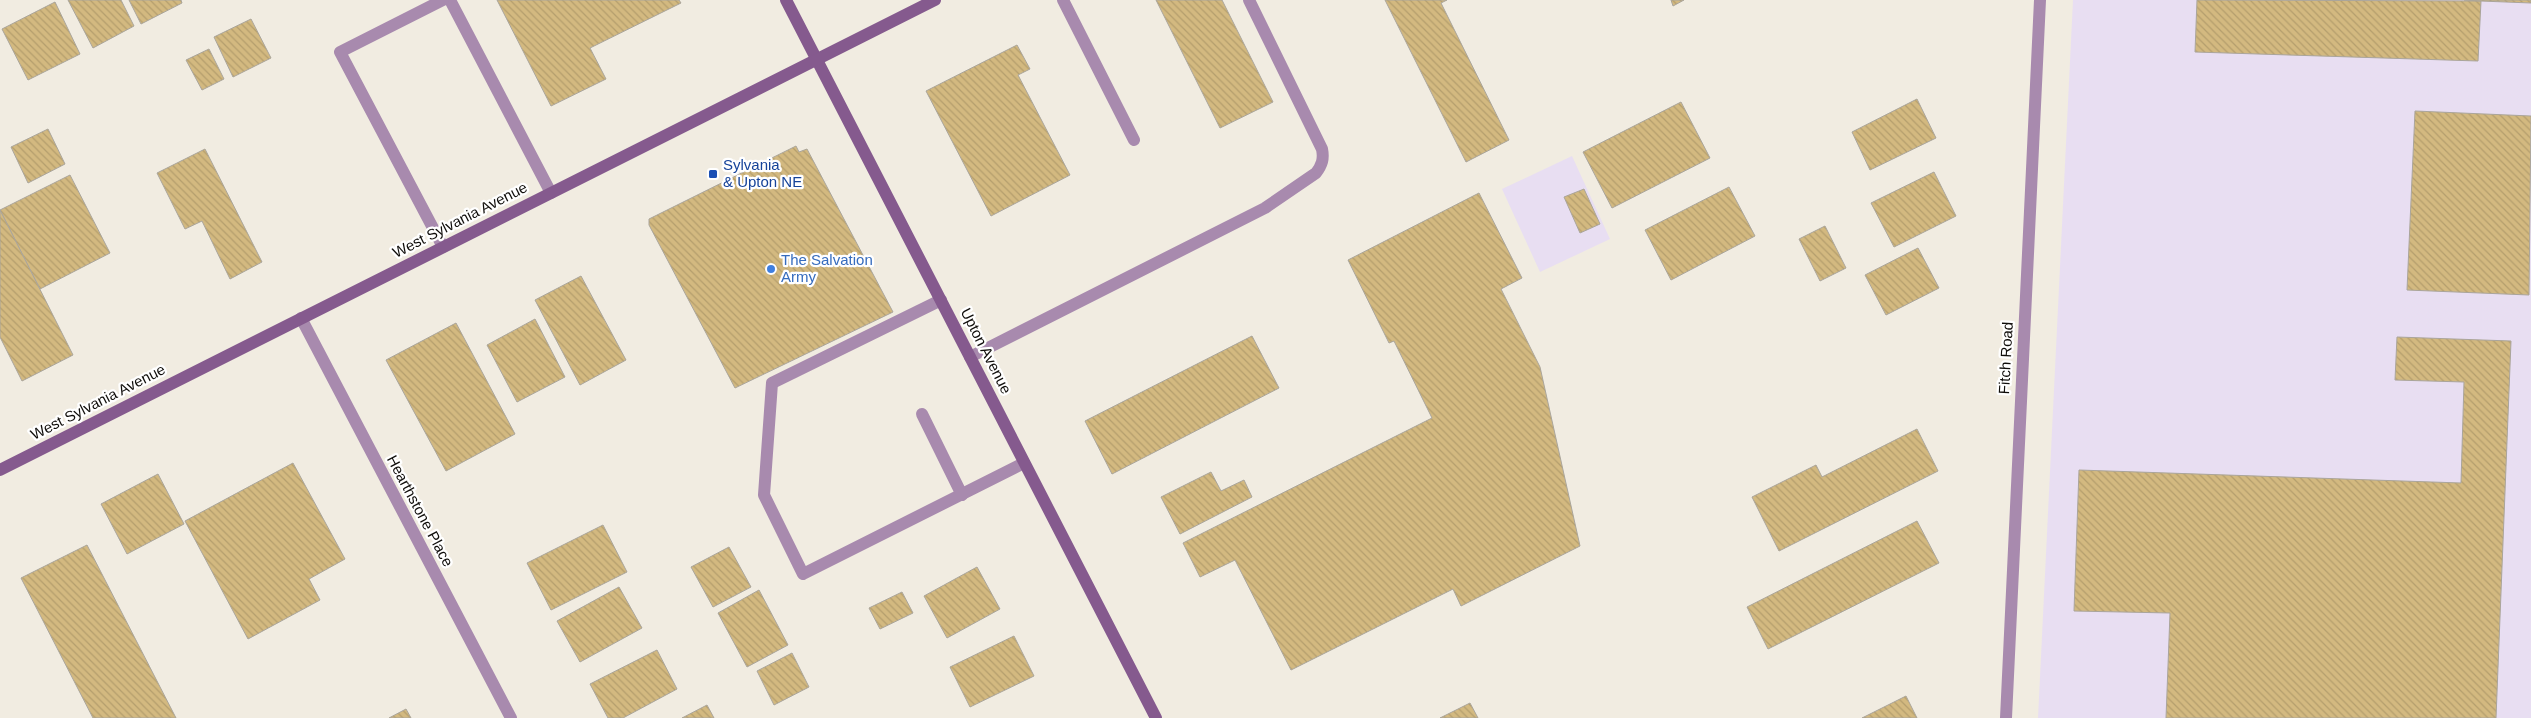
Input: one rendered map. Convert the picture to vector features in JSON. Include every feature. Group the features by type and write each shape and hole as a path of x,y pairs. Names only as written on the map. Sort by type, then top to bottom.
{"main road":[{"name":"Upton Avenue","path":"786,0 1156,718"},
{"name":"West Sylvania Avenue","path":"0,470 935,0"}],"street":[{"path":"443,0 340,52 443,247"},
{"path":"450,0 551,193"},
{"path":"1063,0 1134,140"},
{"path":"970,357 1265,208 1316,173 1322,165 1324,157 1322,149 1249,0"},
{"name":"Fitch Road","path":"2006,718 2040,0"},
{"path":"941,300 772,384 764,495 803,574 1024,462"},
{"name":"Hearthstone Place","path":"301,318 510,718"},
{"path":"922,414 962,495"}],"shaded area":[{"path":"2073,0 2531,0 2531,718 2038,718"},
{"path":"1572,156 1610,239 1540,272 1502,189"}],"building":[{"path":"68,0 121,0 134,26 93,48"},
{"path":"129,0 181,0 182,3 141,24"},
{"path":"497,0 679,0 681,3 590,48 606,79 551,106"},
{"path":"1156,0 1222,0 1273,102 1220,128"},
{"path":"1385,0 1447,0 1441,3 1509,140 1466,162"},
{"path":"1671,0 1684,0 1673,6"},
{"path":"2197,0 2481,1 2478,61 2195,52"},
{"path":"2464,0 2531,0 2531,3 2481,1"},
{"path":"55,2 80,54 28,80 2,29"},
{"path":"251,19 271,58 233,77 214,37"},
{"path":"1017,45 1030,69 1018,75 1070,175 991,216 926,91"},
{"path":"209,49 224,79 202,90 186,60"},
{"path":"1917,99 1936,138 1870,170 1852,132"},
{"path":"1681,102 1710,158 1612,208 1583,152"},
{"path":"2415,111 2531,116 2529,295 2407,290"},
{"path":"48,129 65,164 28,183 11,147"},
{"name":"The Salvation Army","path":"796,146 799,152 807,149 893,312 735,388 649,225 649,219"},
{"path":"205,149 262,262 230,279 202,221 185,229 157,173"},
{"path":"1934,172 1956,216 1894,247 1871,203"},
{"path":"70,175 110,253 40,289 0,210"},
{"path":"1729,187 1755,236 1671,280 1645,230"},
{"path":"1584,189 1600,224 1580,233 1564,197"},
{"path":"1479,193 1522,278 1501,289 1540,367 1580,546 1461,606 1453,589 1291,670 1235,560 1200,577 1183,543 1432,418 1394,341 1389,343 1348,260"},
{"path":"0,210 73,355 22,381 0,337"},
{"path":"1825,226 1846,268 1820,281 1799,239"},
{"path":"1918,248 1939,288 1886,315 1865,275"},
{"path":"581,276 626,360 580,385 535,300"},
{"path":"535,319 565,377 517,402 487,345"},
{"path":"456,323 515,434 446,471 386,360"},
{"path":"1252,336 1279,388 1112,474 1085,421"},
{"path":"2397,337 2511,341 2496,718 2166,718 2170,613 2074,611 2079,470 2461,483 2464,382 2395,380"},
{"path":"1917,429 1938,471 1779,551 1752,497 1816,465 1822,477"},
{"path":"293,463 345,559 309,579 320,600 248,639 185,521"},
{"path":"1211,472 1221,491 1244,480 1252,497 1180,534 1161,497"},
{"path":"158,474 184,524 127,554 101,504"},
{"path":"1917,521 1939,563 1768,649 1747,607"},
{"path":"603,525 627,572 551,610 527,563"},
{"path":"87,545 176,718 93,718 21,578"},
{"path":"729,547 751,587 713,607 691,567"},
{"path":"977,567 1000,609 947,638 924,596"},
{"path":"619,587 642,628 580,662 557,621"},
{"path":"759,590 788,645 747,667 718,613"},
{"path":"902,592 913,613 880,629 869,608"},
{"path":"1014,636 1034,676 970,707 950,667"},
{"path":"657,650 677,689 623,718 608,718 590,684"},
{"path":"792,653 809,687 774,705 757,671"},
{"path":"1906,696 1917,718 1862,718"},
{"path":"1470,703 1478,718 1440,718"},
{"path":"707,705 714,718 682,718"},
{"path":"406,709 411,718 389,718"}],"place":[{"name":"Sylvania & Upton NE","path":"713,174"},
{"name":"The Salvation Army","path":"771,269"}]}
